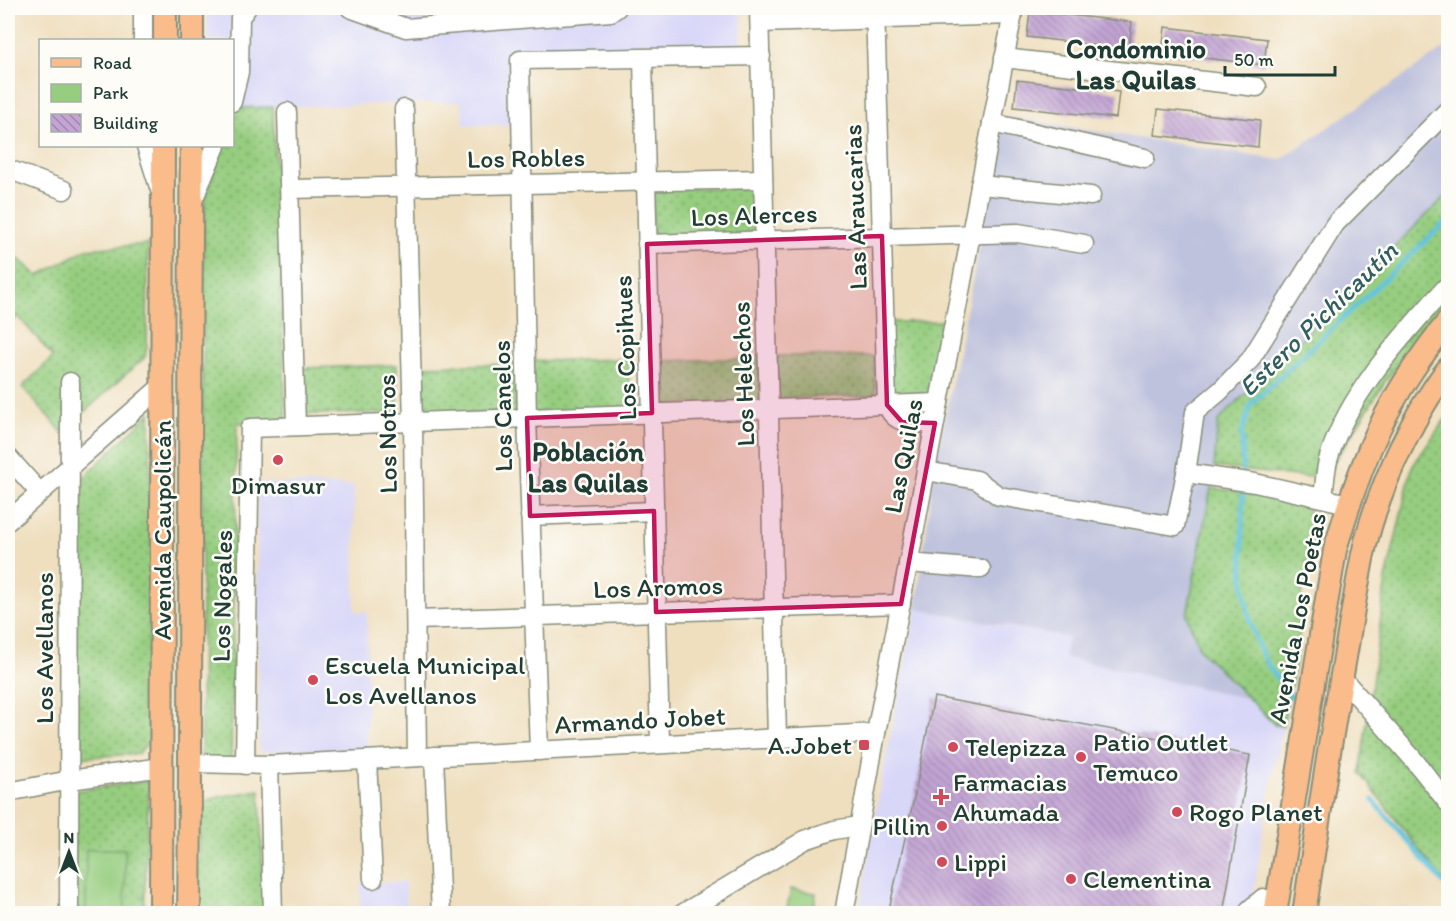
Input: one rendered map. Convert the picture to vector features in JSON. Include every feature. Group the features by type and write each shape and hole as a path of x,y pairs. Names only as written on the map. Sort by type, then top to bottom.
{"main road":[{"path":"165,8 165,39"},
{"path":"192,8 192,39"},
{"name":"Avenida Caupolicán","path":"161,914 163,147"},
{"name":"Avenida Caupolicán","path":"189,914 191,763 189,323 192,147"},
{"name":"Avenida Los Poetas","path":"1262,908 1298,766 1335,550 1348,504 1365,455 1389,407 1418,361 1449,322"},
{"path":"189,323 180,360 163,385 177,397 190,421"},
{"name":"Avenida Los Poetas","path":"1304,914 1364,552 1381,497 1416,420 1449,369"},
{"path":"163,638 176,694 178,726 183,747 191,763"}],"street":[{"path":"143,8 143,39"},
{"path":"350,8 406,27 611,12 617,8"},
{"path":"234,96 240,72 242,11"},
{"path":"759,15 1013,11"},
{"name":"Las Quilas","path":"844,914 876,733 1013,11"},
{"name":"Las Araucarias","path":"875,13 887,405"},
{"name":"Los Helechos","path":"759,15 777,738"},
{"path":"643,59 760,56"},
{"path":"1004,58 1257,87"},
{"name":"Los Canelos","path":"539,751 527,418 520,60 643,59"},
{"name":"Los Copihues","path":"643,59 660,744"},
{"name":"Los Notros","path":"404,110 416,620 441,914"},
{"path":"926,471 977,480 999,496 1175,526 1195,412 1220,391 1250,360 1335,224 1449,110"},
{"path":"287,112 296,426 939,403"},
{"path":"992,123 1145,158"},
{"name":"Avenida Caupolicán","path":"146,147 162,197"},
{"path":"191,206 216,147"},
{"path":"8,169 64,190"},
{"name":"Los Robles","path":"291,189 763,179"},
{"path":"980,185 1091,196"},
{"name":"Los Alerces","path":"648,244 1018,233 1084,244"},
{"path":"1323,497 1329,458 1347,414 1397,341 1449,285"},
{"name":"Los Avellanos","path":"69,914 70,382"},
{"path":"8,521 163,385"},
{"path":"887,405 893,416 902,422 935,423"},
{"name":"Los Nogales","path":"245,765 250,428 296,426"},
{"path":"8,457 40,493"},
{"path":"1186,473 1256,483 1348,504"},
{"path":"530,516 654,511"},
{"path":"908,563 981,569"},
{"name":"Los Aromos","path":"416,620 901,604"},
{"path":"1342,678 1449,803"},
{"name":"Armando Jobet","path":"191,763 270,765 876,733"},
{"path":"368,760 373,879"},
{"path":"270,765 273,914"},
{"path":"8,792 162,766"},
{"path":"681,914 805,840 834,830 860,826"}],"highlighted area":[{"path":"882,236 887,405 902,422 935,423 901,604 656,612 654,511 530,516 527,418 652,413 647,244"}],"shaded area":[{"path":"207,8 742,8 741,53 509,59 510,125 464,125 461,102 234,108 234,39 208,39"},
{"path":"1448,46 1448,194 1218,421 1211,488 1187,615 1200,650 1249,699 1064,657 1068,637 916,609 934,473 1005,117 1280,160"},
{"name":"Escuela Municipal Los Avellanos","path":"257,482 354,486 355,612 367,612 367,748 259,752"},
{"name":"Patio Outlet Temuco","path":"916,609 1068,637 1064,657 1249,699 1275,725 1283,726 1267,804 1251,913 859,914 882,776"},
{"path":"405,882 407,913 361,913 360,883"}],"green space":[{"path":"273,107 286,422 237,423 231,760 201,760 204,205 222,147 234,147 234,108"},
{"path":"760,187 761,236 653,239 652,189"},
{"path":"1448,194 1448,300 1386,380 1327,473 1305,477 1214,467 1218,421"},
{"path":"148,244 145,357 62,432 22,387 53,357 18,316 8,325 8,259 13,254 38,276 86,249"},
{"path":"949,321 935,397 892,398 889,322"},
{"path":"777,356 874,356 876,396 778,398"},
{"path":"760,358 761,401 661,405 659,361"},
{"path":"628,359 630,409 531,412 530,361"},
{"path":"514,364 516,413 419,413 417,366"},
{"path":"397,365 398,413 304,414 303,368"},
{"path":"150,413 153,736 138,754 74,758 80,481"},
{"path":"1448,415 1448,887 1360,773 1386,579 1412,467"},
{"path":"1211,488 1271,495 1309,508 1314,534 1298,611 1299,645 1283,726 1275,725 1200,650 1187,615"},
{"path":"149,781 144,913 75,913 74,791"},
{"path":"260,790 264,913 195,914 200,814 203,804 212,798"},
{"path":"86,849 125,849 125,913 86,912"},
{"path":"791,889 816,893 813,913 786,913"}],"building":[{"path":"1030,11 1132,22 1129,49 1027,37"},
{"path":"1165,27 1267,39 1264,65 1162,53"},
{"path":"1017,80 1119,92 1116,118 1014,107"},
{"path":"1158,109 1260,120 1258,147 1155,135"},
{"name":"Patio Outlet Temuco","path":"934,697 1250,755 1223,914 888,914"}],"waterway":[{"name":"Estero Pichicautín","path":"1243,478 1242,432 1251,404 1448,220"},
{"name":"Estero Pichicautín","path":"1243,486 1243,574 1249,616 1267,664 1294,699"},
{"name":"Estero Pichicautín","path":"1373,800 1448,889"}],"place":[{"name":"Dimasur","path":"278,460"},
{"name":"Escuela Municipal Los Avellanos","path":"313,680"},
{"name":"A.Jobet","path":"864,745"},
{"name":"Telepizza","path":"953,747"},
{"name":"Patio Outlet Temuco","path":"1081,757"},
{"name":"Farmacias Ahumada","path":"941,797"},
{"name":"Rogo Planet","path":"1177,812"},
{"name":"Pillin","path":"942,826"},
{"name":"Lippi","path":"942,862"},
{"name":"Clementina","path":"1071,879"}],"district":[{"name":"Condominio Las Quilas","path":"1136,64"},
{"name":"Población Las Quilas","path":"588,468"}]}
